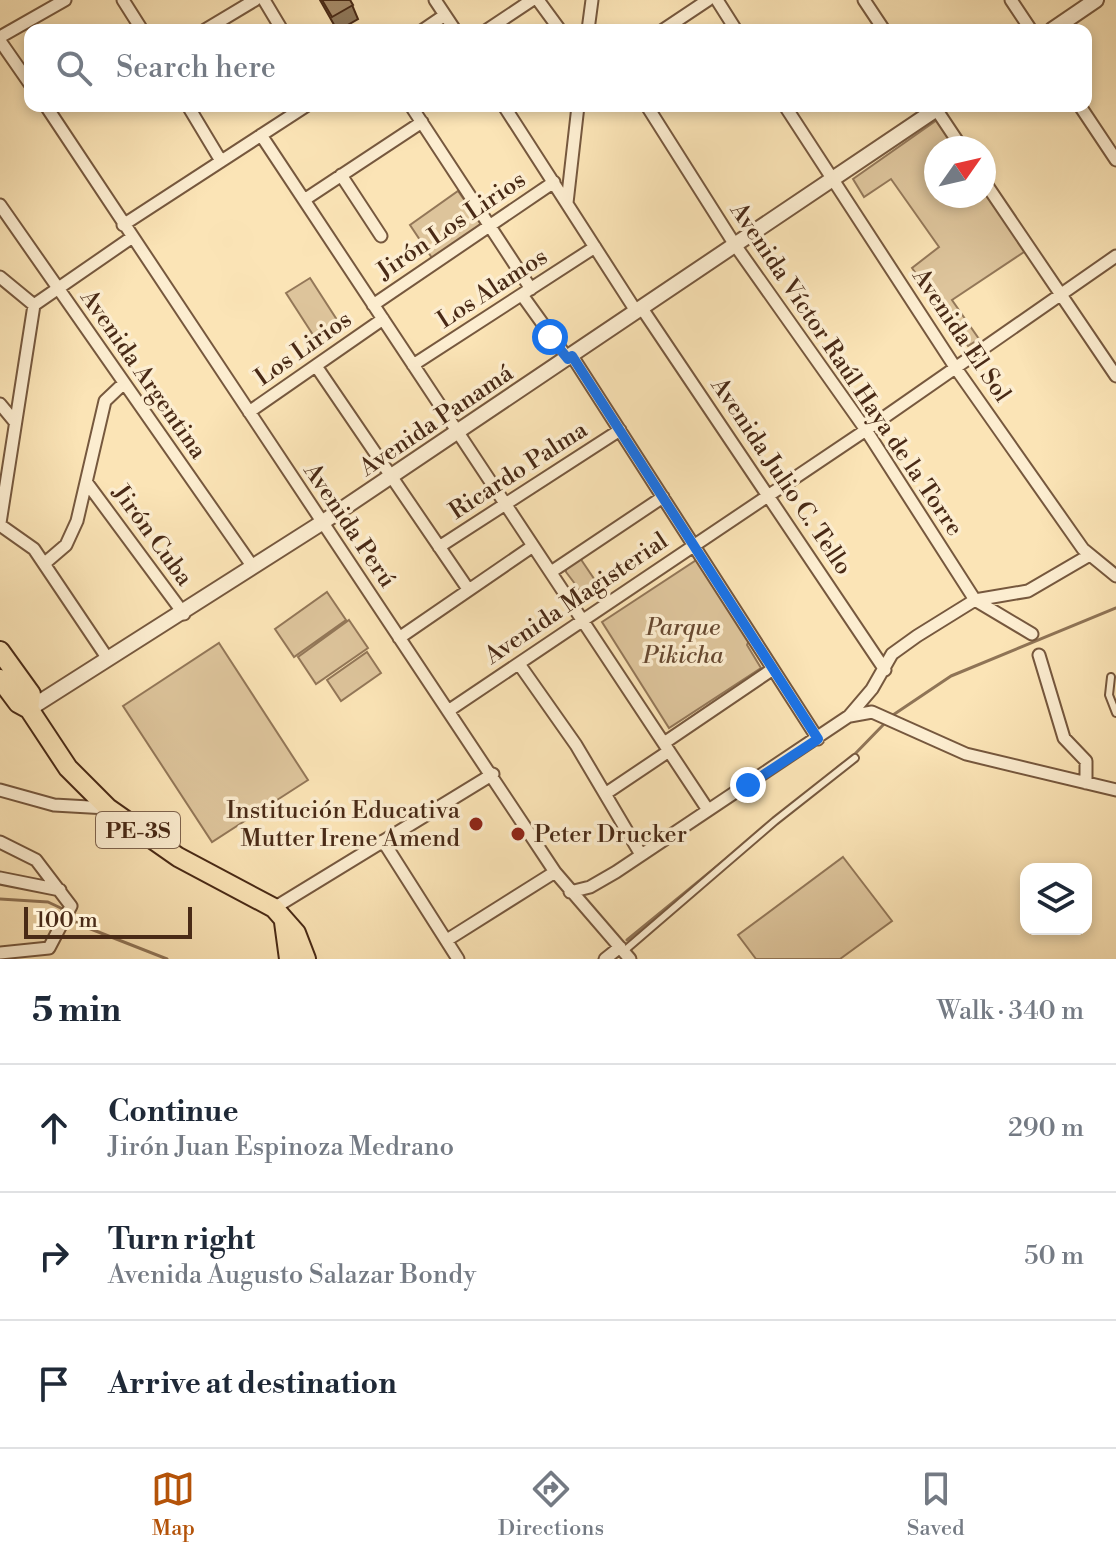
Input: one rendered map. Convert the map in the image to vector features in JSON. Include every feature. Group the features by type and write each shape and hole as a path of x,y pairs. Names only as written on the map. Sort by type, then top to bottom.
{"highway":[{"name":"PE-3S","path":"0,651 31,694 29,709"},
{"name":"PE-3S","path":"0,679 18,703 29,709 68,768 108,808 178,857 276,910 296,933 306,959"},
{"path":"276,910 287,929 289,959"}],"street":[{"path":"25,24 65,0"},
{"path":"123,0 138,24"},
{"path":"215,24 255,0"},
{"path":"264,0 278,24"},
{"path":"435,0 451,24"},
{"path":"496,24 532,0"},
{"path":"538,0 556,24"},
{"path":"589,24 592,0"},
{"path":"672,24 708,0"},
{"path":"717,0 732,24"},
{"path":"864,0 880,24"},
{"path":"1011,0 1027,24"},
{"path":"1061,24 1096,0"},
{"path":"432,24 445,15"},
{"path":"590,15 595,24"},
{"path":"24,25 0,39 24,75"},
{"name":"Avenida Perú","path":"50,112 131,238 493,774 555,872 624,952"},
{"path":"192,112 221,161"},
{"path":"123,225 297,112"},
{"path":"415,112 489,225 527,292 620,430 818,739"},
{"name":"Avenida Julio C. Tello","path":"508,112 595,247 768,493 885,670"},
{"path":"567,203 577,112"},
{"name":"Avenida Víctor Raúl Haya de la Torre","path":"651,112 735,245 866,430 975,600 1032,634"},
{"name":"Avenida El Sol","path":"789,112 955,367 1088,556 1114,572"},
{"name":"Avenida Panamá","path":"29,709 184,614 323,522 930,112"},
{"path":"940,112 955,136"},
{"path":"1084,112 1116,160"},
{"path":"304,200 422,122"},
{"path":"261,135 708,810"},
{"path":"341,175 381,236"},
{"name":"Jirón Los Lirios","path":"373,305 554,182"},
{"path":"996,199 1116,376"},
{"name":"Avenida Argentina","path":"0,205 253,567"},
{"path":"108,659 34,549 0,524 34,305 131,238"},
{"name":"Los Alamos","path":"413,365 595,247"},
{"name":"Avenida Magisterial","path":"448,711 866,430 1116,256"},
{"path":"0,277 34,305"},
{"name":"Los Lirios","path":"249,412 383,319"},
{"path":"316,366 468,589"},
{"path":"45,563 66,545 87,483 105,401 124,383"},
{"path":"0,404 15,422"},
{"name":"Ricardo Palma","path":"439,547 620,430"},
{"name":"Jirón Cuba","path":"87,483 184,614"},
{"path":"551,572 663,497"},
{"path":"399,638 533,546"},
{"path":"570,892 590,887 818,739 849,716 885,670 892,654 975,600 1028,591 1088,556"},
{"path":"1039,655 1064,738 1086,761 1086,783"},
{"path":"519,664 640,853"},
{"path":"605,794 773,669"},
{"path":"849,716 872,712 966,754 1116,790"},
{"path":"276,910 493,774"},
{"path":"0,790 54,805 108,808"},
{"path":"383,841 458,959"},
{"path":"0,842 36,860 71,906 49,948 0,953"},
{"path":"447,940 555,872"},
{"path":"0,878 60,890"},
{"path":"605,959 624,952"}],"lane":[{"path":"1111,677 1109,695 1116,713"},
{"path":"624,952 775,821 855,758"}],"green space":[{"path":"937,120 948,136 924,136 924,208 996,208 996,205 1027,250 952,300 979,339 968,346 912,268 939,247 891,179 864,197 853,179"},
{"path":"458,191 483,227 432,258 410,225"},
{"path":"310,278 339,323 315,338 286,293"},
{"name":"Parque Pikicha","path":"701,557 750,638 747,645 761,668 669,728 602,622"},
{"path":"580,558 603,592 588,601 566,572 566,568"},
{"path":"327,592 346,620 294,657 275,629"},
{"path":"349,620 368,648 316,684 298,657"},
{"path":"219,643 308,780 212,842 123,706"},
{"path":"367,652 381,673 341,701 327,680"},
{"path":"843,857 892,921 840,959 756,959 738,935"}],"building":[{"path":"322,0 350,0 353,5 332,17"}],"waterway":[{"path":"890,717 951,676 1116,608"},
{"path":"852,757 885,723"},
{"path":"627,940 842,764"},
{"path":"0,899 48,902 65,910"},
{"path":"70,915 78,924 167,959"}],"place":[{"name":"Institución Educativa Mutter Irene Amend","path":"476,824"},
{"name":"Peter Drucker","path":"518,834"}],"route":[{"path":"550,337 568,359 572,356 818,739 748,785"}]}
